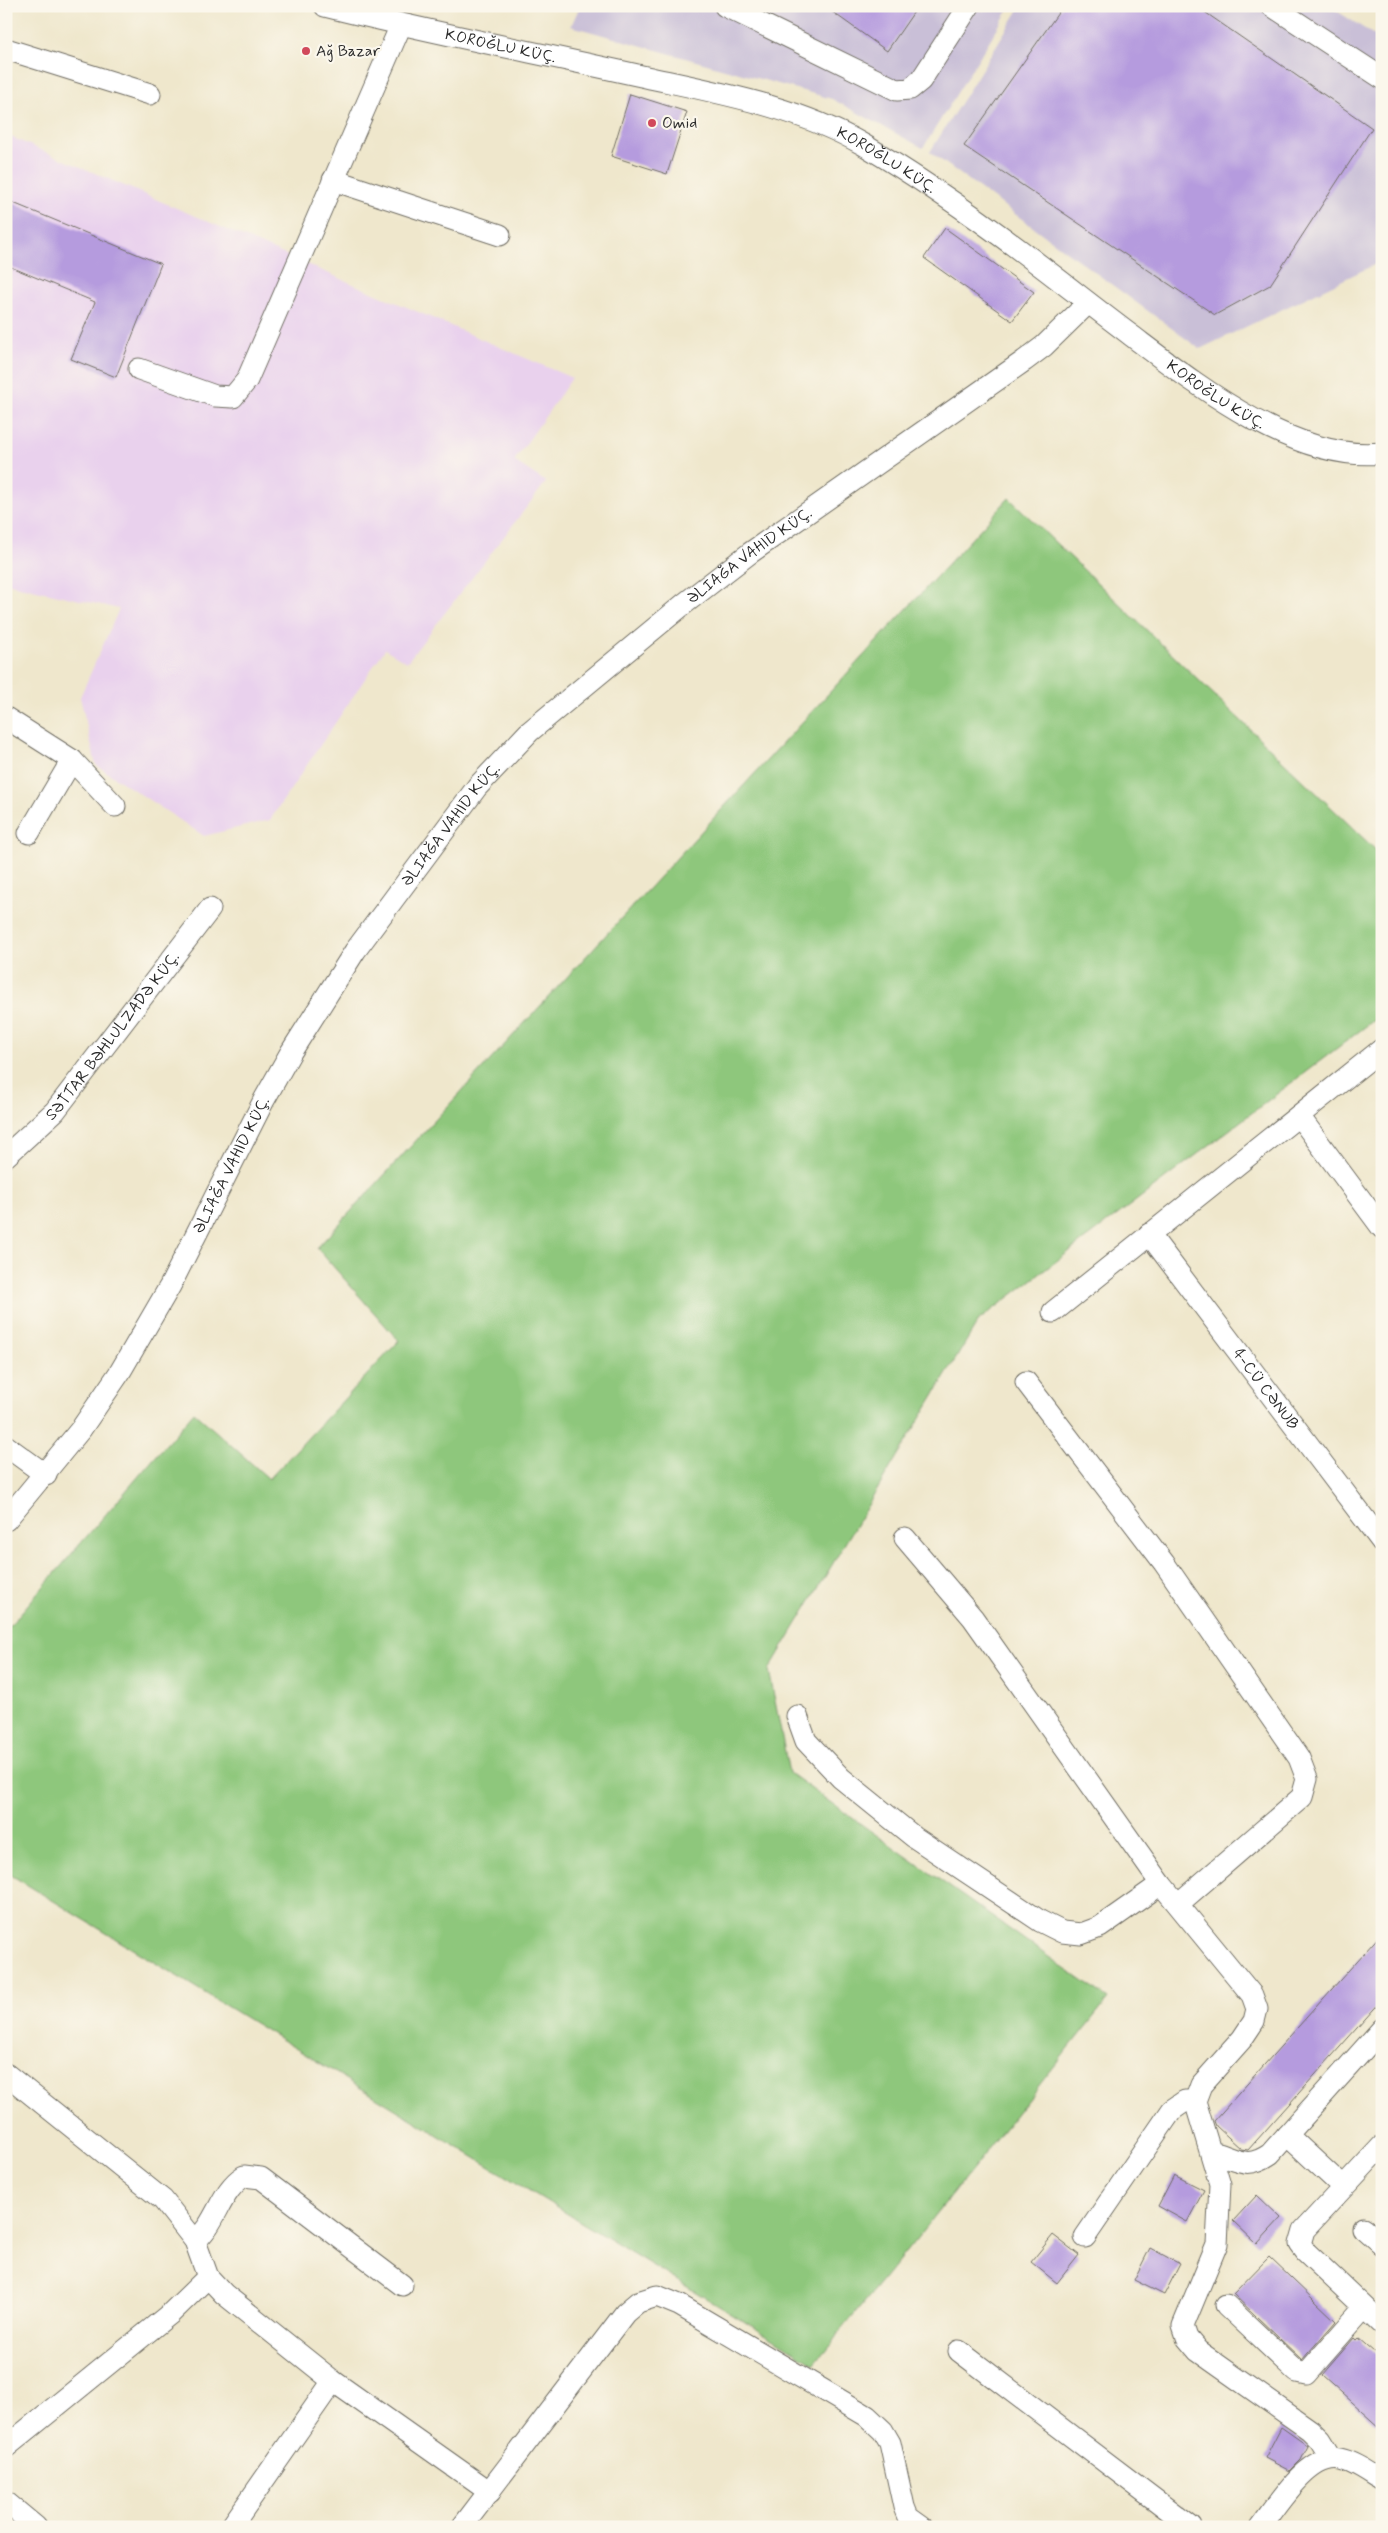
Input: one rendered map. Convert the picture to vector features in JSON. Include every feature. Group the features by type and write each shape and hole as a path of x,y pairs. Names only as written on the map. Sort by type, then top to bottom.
{"street":[{"name":"KOROĞLU KÜÇ.","path":"325,6 401,25 725,94 824,125 861,144 952,200 1208,391 1260,424 1294,438 1339,451 1382,453"},
{"path":"725,6 897,90 910,89 921,80 970,6"},
{"path":"1272,6 1382,78"},
{"path":"139,369 215,396 233,397 247,380 401,25"},
{"path":"6,49 150,94"},
{"path":"333,180 500,235"},
{"name":"ƏLIAĞA VAHID KÜÇ.","path":"6,1520 46,1475 81,1429 120,1372 170,1286 264,1100 331,986 477,787 529,732 684,604 758,548 1031,356 1061,331 1088,303"},
{"path":"6,718 72,760 115,806"},
{"path":"30,833 72,760"},
{"name":"SƏTTAR BƏHLULZADƏ KÜÇ.","path":"6,1156 54,1111 210,909"},
{"path":"1053,1312 1382,1049"},
{"path":"1299,1116 1382,1228"},
{"name":"4-CÜ CƏNUB","path":"1149,1234 1382,1542"},
{"path":"1026,1382 1164,1563 1298,1758 1307,1779 1302,1797 1178,1904"},
{"path":"6,1446 46,1475"},
{"path":"905,1538 972,1618 1161,1884 1252,1996 1257,2010 1254,2021 1242,2039 1201,2085 1195,2101 1220,2184 1217,2244 1183,2326 1187,2338 1198,2351 1310,2430 1320,2440 1331,2458"},
{"path":"797,1716 806,1741 848,1784 914,1838 1040,1921 1062,1932 1081,1934 1100,1927 1161,1884"},
{"path":"1219,2154 1245,2164 1258,2162 1270,2154 1382,2029"},
{"path":"6,2074 162,2200 195,2241 208,2276 224,2294 333,2382 490,2492"},
{"path":"1085,2237 1172,2110 1185,2101 1195,2101"},
{"path":"1287,2136 1343,2187"},
{"path":"1382,2146 1304,2230 1300,2244 1306,2252 1382,2324"},
{"path":"195,2241 204,2233 233,2183 244,2176 261,2178 402,2285"},
{"path":"1363,2228 1382,2245"},
{"path":"6,2447 171,2313 208,2276"},
{"path":"462,2527 625,2313 638,2302 657,2296 679,2305 866,2416 883,2431 890,2443 904,2507 908,2517 922,2527"},
{"path":"1226,2306 1297,2372 1306,2374 1364,2308"},
{"path":"959,2351 1191,2527"},
{"path":"231,2527 333,2382"},
{"path":"1261,2527 1305,2473 1318,2462 1331,2458 1353,2463 1382,2481"},
{"path":"6,2502 36,2527"}],"shaded area":[{"path":"580,6 1011,6 923,148 832,99 571,26"},
{"path":"1021,6 1329,6 1382,40 1382,261 1200,349 930,152"},
{"path":"6,135 572,378 514,461 546,482 407,662 385,649 270,820 204,836 96,765 80,697 119,609 6,583 9,561 6,560"}],"green space":[{"path":"1009,498 1382,856 1382,1014 979,1320 769,1670 789,1773 1108,1999 814,2364 6,1872 6,1630 194,1412 269,1479 399,1341 317,1248"}],"building":[{"path":"824,6 918,6 887,51"},
{"path":"1063,6 1196,6 1372,128 1270,285 1215,315 964,146"},
{"path":"630,94 687,112 667,174 611,156"},
{"path":"6,200 161,264 116,377 71,359 95,302 6,265"},
{"path":"945,228 1034,292 1012,321 924,258"},
{"path":"1382,1933 1382,2000 1248,2150 1241,2149 1216,2126 1214,2121"},
{"path":"1174,2175 1204,2190 1187,2222 1158,2206"},
{"path":"1257,2195 1281,2218 1257,2244 1233,2221"},
{"path":"1053,2235 1079,2255 1057,2283 1031,2262"},
{"path":"1150,2248 1180,2264 1164,2295 1134,2280"},
{"path":"1269,2257 1336,2321 1302,2360 1233,2294"},
{"path":"1354,2338 1356,2340 1358,2338 1382,2359 1382,2429 1322,2375"},
{"path":"1281,2427 1308,2446 1301,2460 1290,2471 1265,2458"}],"place":[{"name":"Ağ Bazar","path":"306,51"},
{"name":"Omid","path":"652,123"}]}
